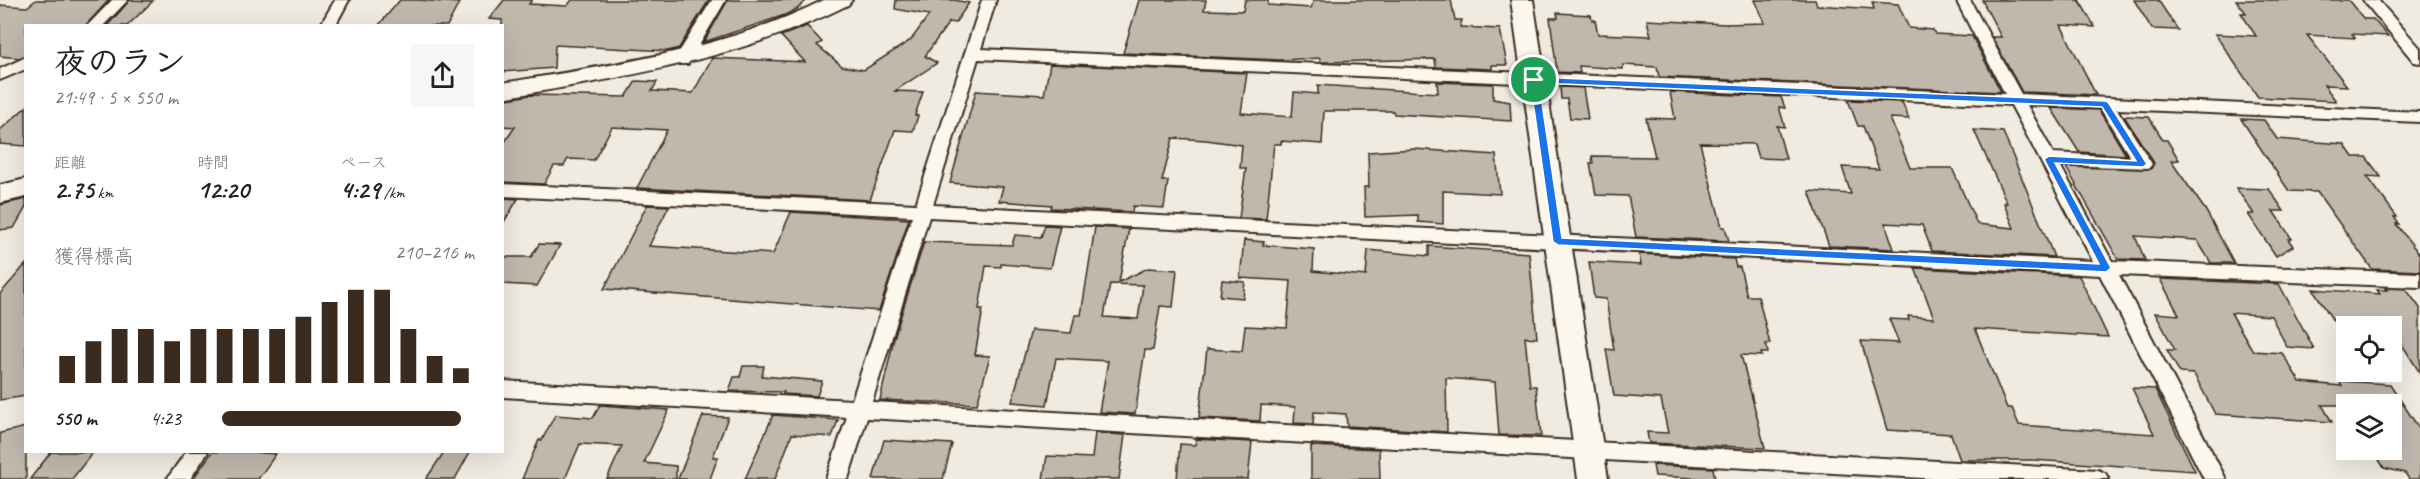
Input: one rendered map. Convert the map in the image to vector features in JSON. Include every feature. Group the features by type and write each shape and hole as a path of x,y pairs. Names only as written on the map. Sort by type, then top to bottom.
{"street":[{"path":"96,24 121,0"},
{"path":"328,24 342,0"},
{"path":"681,60 719,0"},
{"path":"504,92 681,60 758,37 841,0"},
{"path":"837,479 989,0"},
{"path":"1522,0 1593,479"},
{"path":"1963,0 2049,159 2215,479"},
{"path":"2370,0 2420,58"},
{"path":"972,54 2420,117"},
{"path":"0,75 24,63"},
{"path":"2049,159 2143,164 2105,104"},
{"path":"0,194 24,188"},
{"path":"504,190 923,208 1558,242 2419,281"},
{"path":"504,389 2098,479"},
{"path":"178,479 197,453"}],"building":[{"path":"36,0 109,0 87,24 24,24 24,56 19,58 0,56 0,5 27,7"},
{"path":"130,0 153,1 129,24 109,24"},
{"path":"400,0 459,3 448,24 380,24"},
{"path":"504,0 532,0 529,4 567,6 572,0 709,0 679,48 668,51 555,45 554,68 504,72 504,24 502,20 489,19"},
{"path":"728,0 807,0 797,9 785,15 704,42"},
{"path":"896,0 954,0 969,3 955,23 949,22 925,56 937,63 895,91 923,92 915,115 918,116 913,131 895,130 870,200 637,188 667,130 612,127 594,160 568,159 564,166 554,166 544,184 504,182 504,143 515,127 504,126 504,100 530,95 626,97 636,81 657,82 652,91 693,93 712,58 805,62 781,36 807,26 822,42 817,45 842,66 864,70 911,40 929,15 895,9"},
{"path":"1139,0 1206,0 1204,10 1243,11 1245,0 1268,0 1268,5 1311,8 1314,0 1451,0 1455,20 1462,20 1460,27 1500,29 1507,65 1492,65 1492,69 1436,67 1435,59 1320,62 1320,58 1279,60 1123,53"},
{"path":"1755,0 1815,0 1817,5 1874,9 1872,2 1898,4 1909,28 1933,30 1935,34 1972,36 2001,92 1659,77 1657,67 1623,65 1623,69 1579,66 1580,73 1557,72 1550,18 1558,18 1557,13 1591,15 1592,20 1595,20 1598,34 1651,36 1647,20 1725,24 1765,23"},
{"path":"1982,0 2079,0 2095,27 2061,25 2096,95 2022,92 1992,37 2001,37"},
{"path":"2134,0 2158,0 2178,30 2152,29"},
{"path":"2236,0 2348,0 2364,19 2373,19 2388,36 2352,34 2355,38 2307,35 2347,86 2324,85 2336,101 2258,97 2215,34 2256,36 2241,13 2246,13"},
{"path":"1050,64 1247,73 1241,113 1292,117 1294,92 1318,94 1318,85 1438,93 1437,82 1493,84 1493,99 1510,102 1511,121 1394,114 1393,111 1324,111 1322,144 1281,141 1281,144 1274,144 1266,219 1239,218 1246,168 1240,168 1242,145 1206,140 1173,138 1162,181 1168,181 1164,208 1133,206 1132,212 1051,208 1052,205 999,201 1003,187 950,183 976,91 1044,95"},
{"path":"1560,87 1583,88 1588,119 1570,118 1567,99 1561,99"},
{"path":"1670,92 1781,97 1785,108 1779,107 1785,127 1777,126 1786,159 1758,158 1754,144 1700,143 1722,227 1725,227 1729,241 1636,237 1628,196 1596,195 1590,163 1593,163 1592,156 1655,157 1646,118 1675,119"},
{"path":"1848,100 1902,102 1909,119 1890,118 1910,168 1952,168 1977,224 2014,228 2004,203 2007,203 1974,130 2003,132 2054,257 1932,251 1922,225 1885,223 1894,249 1829,246 1809,191 1851,194 1842,167 1879,169 1863,126 1858,126"},
{"path":"2051,108 2099,110 2126,155 2079,152"},
{"path":"24,109 24,146 0,144 0,130"},
{"path":"2124,116 2149,117 2163,140 2167,140 2179,160 2171,161 2206,211 2234,263 2211,263 2197,240 2135,236 2145,260 2118,259 2066,167 2151,169 2154,163"},
{"path":"2241,119 2264,120 2277,139 2344,144 2353,157 2366,157 2381,177 2367,176 2397,217 2394,217 2399,224 2396,224 2420,255 2420,271 2372,269 2317,192 2289,191"},
{"path":"1414,149 1496,155 1500,194 1443,191 1443,224 1418,222 1418,215 1365,217 1364,187 1369,187 1368,152"},
{"path":"2236,188 2269,189 2284,211 2273,211 2292,239 2288,239 2293,246 2276,256 2248,214 2254,214"},
{"path":"504,198 518,199 504,222"},
{"path":"24,199 24,210 14,228 0,230 0,205"},
{"path":"647,205 669,206 649,246 773,254 791,212 909,219 879,311 604,289"},
{"path":"1045,225 1060,226 1050,268 1001,264 1001,267 986,266 979,309 983,309 975,355 990,356 977,404 880,400 894,338 924,242 1012,245 1015,235 1041,237"},
{"path":"1095,227 1129,229 1119,282 1148,268 1177,270 1173,307 1160,306 1153,350 1145,350 1135,414 1099,412 1108,361 1056,358 1047,405 1012,402 1031,330 1071,333 1075,315 1081,315","holes":["1110,284 1143,285 1138,319 1104,317"]},
{"path":"1244,240 1264,242 1263,245 1314,249 1313,271 1366,276 1368,250 1429,256 1429,246 1529,253 1537,338 1525,337 1530,386 1536,386 1541,436 1499,435 1495,382 1446,378 1447,432 1347,426 1346,414 1314,412 1313,424 1294,423 1295,407 1261,405 1260,421 1199,418 1207,349 1242,351 1245,326 1287,328 1291,281 1240,278"},
{"path":"539,244 560,245 537,286 504,284 504,257 531,257"},
{"path":"1639,254 1734,259 1736,267 1740,267 1747,296 1758,296 1770,344 1766,344 1768,353 1761,353 1762,356 1741,355 1765,448 1649,443 1647,432 1668,433 1661,399 1614,396 1606,349 1614,350 1606,299 1594,298 1589,262 1641,265"},
{"path":"24,266 24,396 0,400 0,294"},
{"path":"1915,268 2079,276 2108,337 1975,329 2007,408 2012,408 2019,425 2154,434 2132,388 2155,389 2195,471 2033,460 1960,460 1951,434 1887,430 1861,341 1899,343 1889,319 1909,320 1908,316 1934,318"},
{"path":"2160,279 2279,284 2314,349 2287,347 2271,316 2231,313 2253,351 2282,353 2300,382 2342,386 2340,382 2390,384 2397,394 2336,394 2336,405 2322,405 2332,422 2215,414 2194,374 2180,373 2167,350 2175,350 2155,313 2179,315"},
{"path":"1222,280 1245,282 1243,298 1220,296"},
{"path":"2385,288 2406,289 2420,308 2420,373 2402,344 2402,316 2336,316 2336,325 2313,289 2380,294 2377,290 2387,290"},
{"path":"743,366 764,366 762,376 822,381 817,396 783,394 784,392 729,391 734,377 740,377"},
{"path":"2402,402 2420,430 2420,479 2409,479 2405,473 2384,468 2379,460 2402,460"},
{"path":"600,405 669,410 644,463 676,466 676,479 607,479 622,446 580,444 565,479 522,479 539,440 542,440 555,415 593,418"},
{"path":"773,415 838,420 832,437 792,434 775,479 745,479"},
{"path":"703,416 728,417 713,457 718,457 710,479 678,479"},
{"path":"24,427 26,479 0,479 0,433"},
{"path":"1095,433 1125,435 1119,479 1043,479 1047,456 1092,458"},
{"path":"1196,439 1252,442 1248,479 1177,479 1180,444 1195,445"},
{"path":"884,440 952,444 943,479 873,479"},
{"path":"1311,446 1379,449 1380,479 1311,479"},
{"path":"50,453 92,453 72,479 30,479"},
{"path":"211,453 276,454 258,479 193,479"},
{"path":"443,453 469,453 455,479 426,479"},
{"path":"1653,465 1713,468 1715,479 1655,476"}],"route":[{"path":"1534,80 2105,104 2143,164 2049,159 2106,268 1558,242 1534,80"}]}
